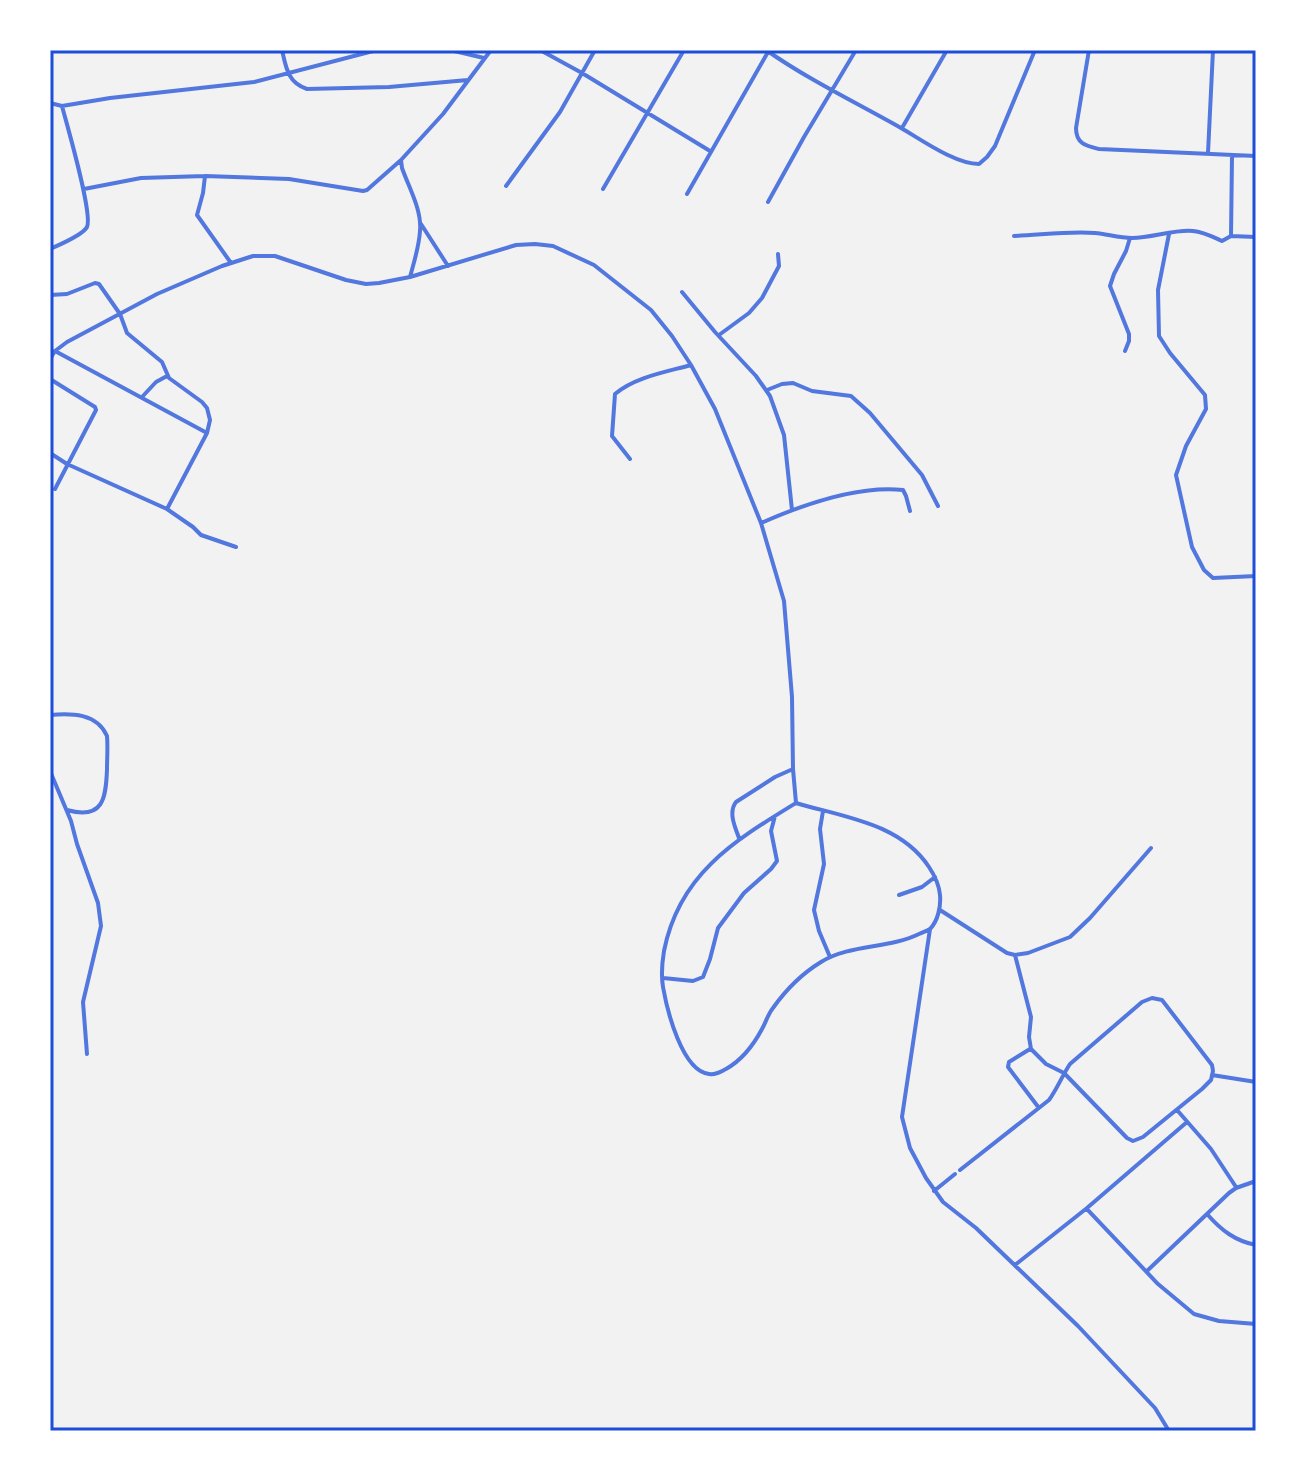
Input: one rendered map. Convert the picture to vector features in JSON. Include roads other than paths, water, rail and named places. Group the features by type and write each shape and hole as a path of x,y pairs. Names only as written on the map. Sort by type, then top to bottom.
{"street":[{"path":"282,50 287,74 300,87 311,89 389,87 468,80"},
{"path":"50,95 51,103 62,106 254,82 377,50"},
{"path":"450,50 484,58"},
{"path":"84,189 141,178 205,176 289,179 367,190 401,160 443,114 491,50"},
{"path":"540,50 710,151"},
{"path":"506,186 553,122 595,50"},
{"path":"603,189 684,50"},
{"path":"687,194 768,50 832,91 963,162 979,164 995,146 1035,50"},
{"path":"768,202 856,50"},
{"path":"902,128 947,50"},
{"path":"1089,50 1076,128 1080,142 1087,147 1256,156"},
{"path":"1208,153 1213,50"},
{"path":"50,249 86,228 88,221 84,189 62,106"},
{"path":"1231,236 1232,156"},
{"path":"401,160 420,222 448,266"},
{"path":"205,176 197,215 231,263"},
{"path":"410,277 420,222"},
{"path":"1014,236 1096,233 1130,238 1195,231 1222,241 1231,236 1256,237"},
{"path":"1169,234 1158,290 1159,336 1205,395 1206,409 1186,446 1176,475 1192,547 1204,570 1213,578 1256,576"},
{"path":"1125,351 1129,334 1110,286 1130,238"},
{"path":"50,359 52,352 67,342 157,294 253,256 264,255 298,263 356,283 379,283 410,277 516,245 553,246 594,265 651,310 691,365 715,409 761,523 784,601 796,803"},
{"path":"719,335 749,313 762,298 779,266 778,254"},
{"path":"50,295 67,294 99,284 120,314 127,333 162,362 167,376 207,408 210,420 207,433 167,509"},
{"path":"682,292 767,390 784,435 792,510"},
{"path":"52,352 207,433"},
{"path":"630,459 612,436 615,394 656,374 691,365"},
{"path":"141,398 156,382 167,376"},
{"path":"50,379 96,410 55,489"},
{"path":"767,390 793,383 812,391 851,396 870,413 922,475 938,506"},
{"path":"50,453 67,464 167,509 201,535 236,547"},
{"path":"761,523 792,510 868,491 891,489 903,490 910,511"},
{"path":"50,715 85,716 104,730 107,740 106,791 102,803 84,813 67,810"},
{"path":"739,838 732,806 775,777 793,769"},
{"path":"50,771 67,810 98,903 101,926 83,1002 87,1054"},
{"path":"930,929 911,938 830,957 798,980 771,1009 751,1048 735,1064 717,1074 706,1074 686,1056 675,1032 663,985 662,963 675,911 703,871 739,838 796,803 873,825 903,839 935,877 940,896 940,910 930,929 902,1117 910,1148 943,1202 976,1228 1078,1326 1146,1397 1169,1431"},
{"path":"823,811 820,829 824,864 814,910 830,957"},
{"path":"663,978 693,981 703,977 718,928 744,893 777,861 771,831 775,816"},
{"path":"940,910 999,948 1015,955 1028,953 1070,937 1151,848"},
{"path":"899,895 922,887 935,877"},
{"path":"934,1191 1049,1100 1059,1087 1064,1073 1070,1064 1142,1002 1152,998 1162,1000 1212,1065 1211,1080 1143,1137 1133,1141 1127,1138 1064,1073 1046,1064 1031,1049 1031,1017 1015,955"},
{"path":"1031,1049 1009,1062 1008,1067 1039,1108"},
{"path":"1212,1075 1256,1082"},
{"path":"1177,1110 1211,1149 1236,1188"},
{"path":"1015,1265 1187,1122"},
{"path":"1147,1271 1236,1188 1256,1181"},
{"path":"1087,1208 1158,1284 1194,1314 1219,1321 1256,1324"},
{"path":"1207,1214 1223,1231 1238,1240 1256,1245"}]}
